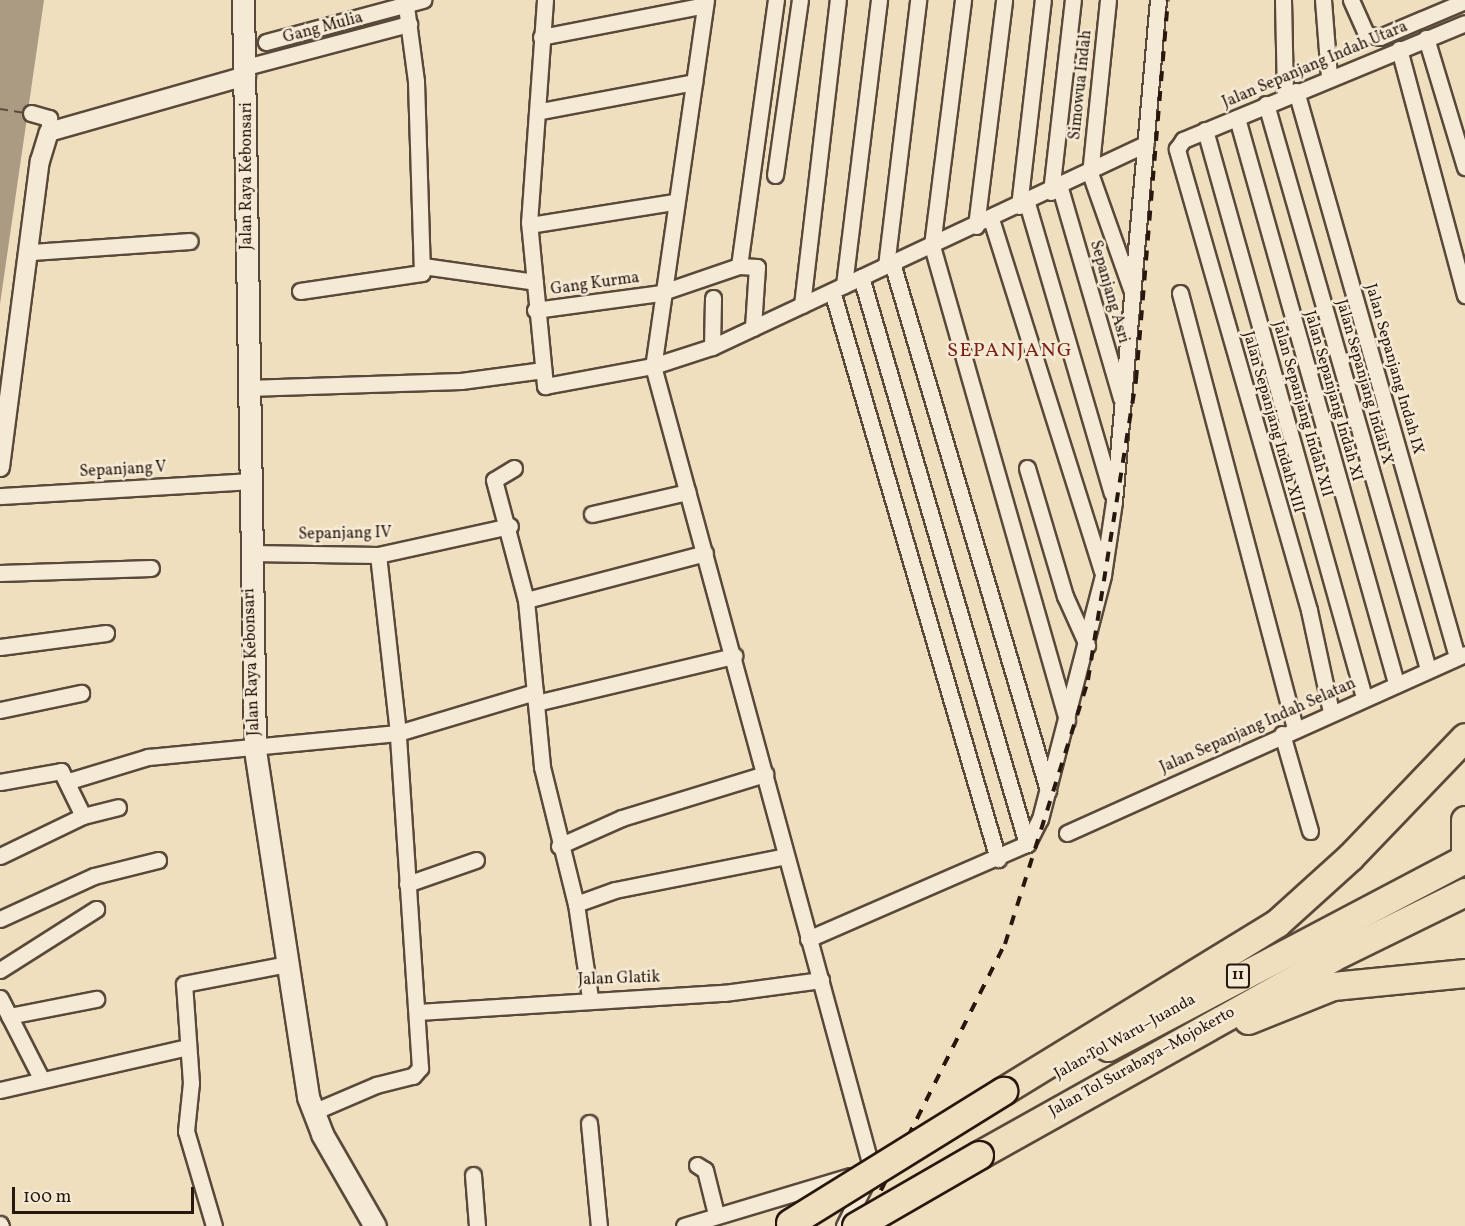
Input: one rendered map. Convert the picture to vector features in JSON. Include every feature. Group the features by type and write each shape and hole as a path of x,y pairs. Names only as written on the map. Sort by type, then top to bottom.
{"highway":[{"path":"1001,1099 1277,923 1350,857 1465,737"},
{"path":"1461,860 1465,820"},
{"name":"Jalan Tol Waru–Juanda","path":"788,1225 1001,1099 1461,860"},
{"name":"Jalan Tol Surabaya–Mojokerto","path":"856,1226 1130,1068 1465,892"},
{"path":"1130,1068 1333,986 1465,973"}],"main road":[{"name":"Jalan Raya Kebonsari","path":"243,0 246,71 247,388 255,750 287,964 313,1112 375,1226"}],"street":[{"path":"266,42 423,0"},
{"path":"546,0 541,37 541,111 530,225 535,310 545,386 653,366 712,347 1056,190 1146,144"},
{"path":"753,328 757,267 739,266 777,0"},
{"path":"775,175 800,0"},
{"path":"802,305 838,0"},
{"path":"879,0 838,288 998,859"},
{"path":"918,0 889,265 1049,791"},
{"path":"963,0 932,246 1067,721"},
{"path":"976,226 1004,0"},
{"path":"1043,0 1023,204 1114,501"},
{"path":"1056,190 1073,0"},
{"name":"Simowua Indah","path":"1090,174 1108,0"},
{"path":"808,939 998,859 1027,844 1049,791 1103,575 1114,501 1158,0"},
{"name":"Jalan Sepanjang Indah IX","path":"1283,0 1291,93 1461,655"},
{"path":"1323,0 1329,77"},
{"path":"1351,0 1366,34 1380,37 1465,1"},
{"path":"541,37 705,3 660,293 653,366 734,656 808,939 822,980 872,1170 844,1226"},
{"path":"300,291 416,277 423,266 416,81 406,6"},
{"name":"Gang Mulia","path":"246,71 409,24"},
{"name":"Jalan Sepanjang Indah Utara","path":"1179,142 1426,38 1464,28"},
{"path":"1426,38 1465,167"},
{"path":"1399,49 1465,295"},
{"path":"49,132 246,71"},
{"path":"541,111 694,82"},
{"name":"Jalan Sepanjang Indah X","path":"1266,104 1428,669"},
{"path":"0,467 32,252 40,161 49,132 49,118 31,113"},
{"name":"Jalan Sepanjang Indah XI","path":"1237,118 1396,683"},
{"name":"Jalan Sepanjang Indah XII","path":"1205,130 1364,698"},
{"name":"Jalan Sepanjang Indah XIII","path":"1179,142 1181,167 1309,610 1331,712"},
{"path":"1090,174 1133,296"},
{"name":"Sepanjang Asri","path":"1056,190 1123,405"},
{"path":"530,225 674,202"},
{"path":"992,219 1103,575"},
{"path":"32,252 190,241"},
{"path":"423,266 534,282"},
{"name":"Gang Kurma","path":"535,310 660,293 739,266"},
{"path":"861,278 1027,844"},
{"path":"1180,293 1289,731 1310,831"},
{"path":"712,347 713,298"},
{"path":"247,388 461,381 543,370"},
{"path":"514,468 494,478 510,526 526,600 542,766 559,846 576,904 590,998"},
{"path":"1027,468 1065,596 1087,645"},
{"name":"Sepanjang V","path":"0,496 249,481"},
{"path":"592,514 687,492"},
{"name":"Sepanjang IV","path":"250,553 378,555 510,526"},
{"path":"526,600 705,553"},
{"path":"313,1112 418,1071 418,1012 407,884 398,733 378,555"},
{"path":"0,573 151,568"},
{"path":"0,647 106,633"},
{"name":"Jalan Sepanjang Indah Selatan","path":"1067,833 1461,655"},
{"path":"69,781 148,757 255,750 398,733 536,697 734,656"},
{"path":"0,710 81,693"},
{"path":"0,782 50,770 61,771 69,781 82,816"},
{"path":"559,846 622,818 765,774"},
{"path":"0,856 82,816 118,807"},
{"path":"576,904 615,890 786,856"},
{"path":"0,919 94,876 158,860"},
{"path":"407,884 476,860"},
{"path":"0,970 96,909"},
{"path":"214,1226 186,1131 188,1047 183,991 188,980 287,964"},
{"name":"Jalan Glatik","path":"418,1012 590,998 724,993 822,980"},
{"path":"0,998 42,1080"},
{"path":"9,1016 96,999"},
{"path":"0,1090 188,1047"},
{"path":"589,1123 600,1226"},
{"path":"697,1166 705,1170 716,1215"},
{"path":"684,1226 872,1170"},
{"path":"473,1175 477,1226"}],"shaded area":[{"path":"0,0 44,0 0,304"}],"ferry route":[{"path":"0,109 24,113"}],"railway":[{"path":"863,1226 1005,944 1088,680 1136,380 1168,0"}],"district":[{"name":"SEPANJANG","path":"1010,351"}]}
